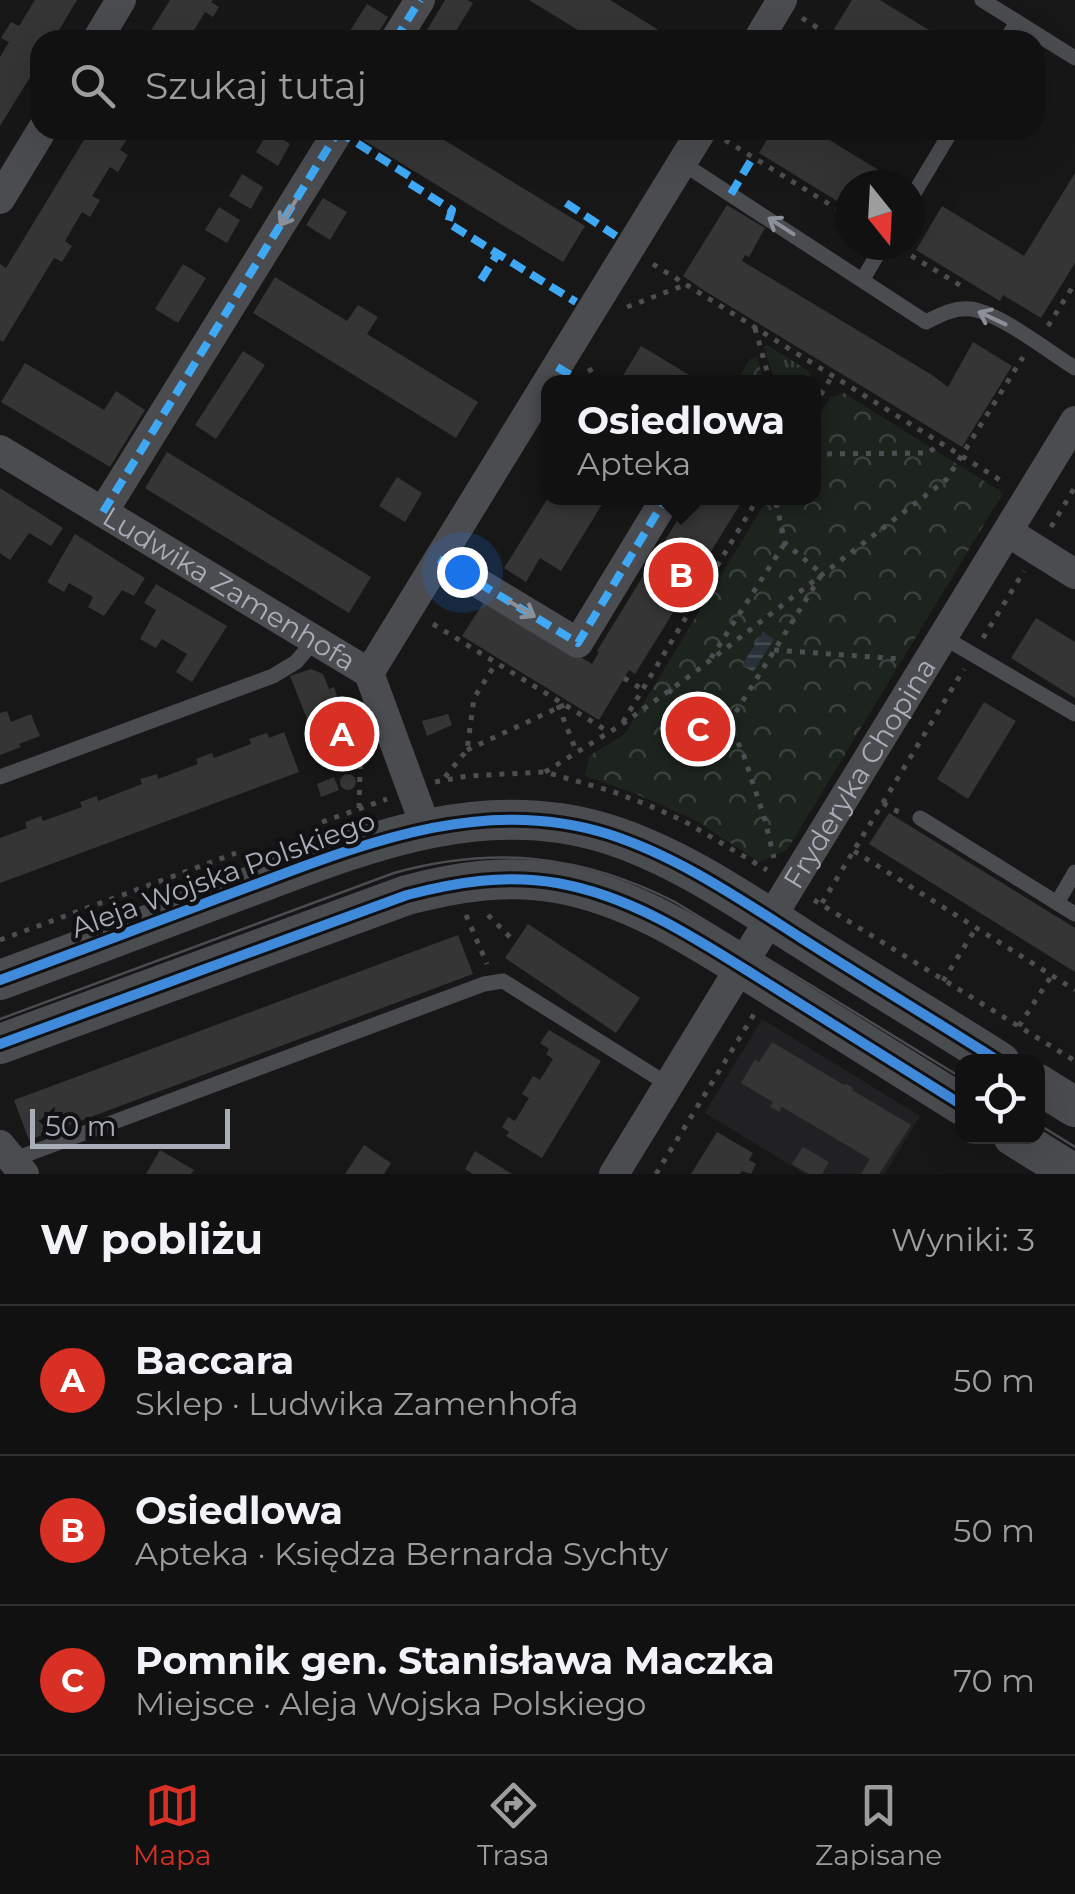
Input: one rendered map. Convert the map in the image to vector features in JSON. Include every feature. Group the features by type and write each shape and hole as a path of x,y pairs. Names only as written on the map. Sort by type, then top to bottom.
{"street":[{"path":"102,30 121,0"},
{"path":"401,30 420,0"},
{"path":"767,30 789,7"},
{"path":"0,199 36,140"},
{"path":"103,512 333,140"},
{"path":"569,375 629,250 682,163 705,140"},
{"path":"369,673 439,559 541,415"},
{"name":"Fryderyka Chopina","path":"614,1174 1075,421"},
{"name":"Ludwika Zamenhofa","path":"0,450 369,673 426,828"},
{"path":"439,559 578,643 662,505"},
{"path":"1008,532 1075,574"},
{"name":"Aleja Wojska Polskiego","path":"0,980 396,834 468,822 524,820 606,833 678,864 987,1054"},
{"path":"0,1044 407,895 492,879 559,884 607,896 650,915 742,967 955,1101"},
{"path":"1027,1144 1074,1174"}],"lane":[{"path":"982,0 1030,30"},
{"path":"1012,30 1017,22"},
{"path":"1045,39 1075,58"},
{"path":"925,175 946,140"},
{"path":"682,163 926,322 946,312 969,308 991,315 1075,368"},
{"path":"862,279 874,260"},
{"path":"943,638 1075,714"},
{"path":"0,778 273,676 296,662 315,640"},
{"path":"920,818 1075,914"},
{"path":"1057,903 1075,872"},
{"path":"12,1160 494,982 504,981 669,1085"}],"path":[{"path":"789,7 823,30"},
{"path":"721,140 835,209"},
{"path":"629,250 1012,488"},
{"path":"545,772 621,725 947,479 1029,347 1043,335 1075,284"},
{"path":"612,313 685,285"},
{"path":"756,328 768,375"},
{"path":"821,394 832,376"},
{"path":"821,454 928,453 941,443"},
{"path":"1075,487 821,904 1075,1061"},
{"path":"621,725 754,505"},
{"path":"777,505 785,543 822,574"},
{"path":"708,661 785,543"},
{"path":"729,723 822,574"},
{"path":"408,608 609,732"},
{"path":"774,650 894,656 908,661"},
{"path":"467,750 474,698 496,662"},
{"path":"624,678 642,690"},
{"path":"668,690 729,723 766,820 775,864"},
{"path":"691,702 676,734 704,748 720,718"},
{"path":"444,780 467,750 562,706"},
{"path":"562,706 577,753"},
{"path":"356,721 361,737 360,808"},
{"path":"312,826 399,795"},
{"path":"0,940 244,850"},
{"path":"854,851 1075,990"},
{"path":"480,906 510,937"},
{"path":"463,907 494,982"},
{"path":"943,980 976,928"},
{"path":"1019,1026 1052,975"},
{"path":"656,1174 758,1007"}],"shaded area":[{"path":"763,632 774,639 753,672 742,665"},
{"path":"762,1019 920,1116 885,1174 805,1174 705,1113"}],"green space":[{"path":"767,345 811,375 773,375 764,347"},
{"path":"757,357 762,375 740,375 750,359"},
{"path":"844,393 1003,493 787,850 759,862 695,820 585,776 589,756 625,734 764,505 821,505 821,413 830,398"}],"building":[{"path":"35,0 77,0 59,30 30,30 30,77 0,126 0,57 9,42 1,38 11,22 19,26"},
{"path":"170,0 213,0 219,7 213,17 205,12 194,30 151,30"},
{"path":"445,0 473,3 457,30 427,30"},
{"path":"529,0 610,0 659,30 578,30"},
{"path":"852,0 880,0 929,30 836,30"},
{"path":"367,4 388,17 380,30 350,30"},
{"path":"84,140 126,140 120,150 128,155 118,172 110,167 92,196 100,200 90,217 82,212 65,241 72,246 62,262 54,258 3,342 0,264 6,268"},
{"path":"263,140 284,140 290,144 278,166 256,152"},
{"path":"363,140 444,140 585,226 563,262"},
{"path":"767,140 829,140 878,170 835,170 835,200 759,153"},
{"path":"1075,173 1075,263 1041,318 1003,295 1000,301 925,255 925,235 942,206 1024,256"},
{"path":"242,174 263,187 251,209 229,196"},
{"path":"323,198 347,212 330,240 306,225"},
{"path":"727,205 765,228 749,257 745,255 742,261 948,387 973,342 1012,366 962,447 683,276"},
{"path":"219,207 240,220 227,243 205,230"},
{"path":"183,264 206,278 178,323 155,309"},
{"path":"275,277 347,321 358,305 378,317 367,334 478,402 456,438 253,313"},
{"path":"641,346 689,375 623,375"},
{"path":"243,351 265,365 216,439 195,425"},
{"path":"25,363 104,410 116,391 145,410 110,467 1,402"},
{"path":"167,452 371,577 349,613 145,488"},
{"path":"397,477 422,493 405,522 379,506"},
{"path":"0,488 63,528 51,546 29,533 10,560 0,553"},
{"path":"544,505 602,505 561,571 540,558 526,582 504,568"},
{"path":"687,505 740,505 635,674 629,670 599,720 462,636 486,599 592,664"},
{"path":"75,534 145,578 134,596 122,590 104,616 88,607 93,597 69,583 64,592 47,582"},
{"path":"156,584 227,626 192,682 176,672 187,654 162,639 156,648 140,639 156,610 144,603"},
{"path":"1036,618 1075,642 1075,698 1011,658"},
{"path":"311,669 323,674 329,689 334,687 352,739 320,752 290,676"},
{"path":"984,702 1016,721 968,799 937,779"},
{"path":"7,711 11,722 31,714 40,736 0,755 0,713"},
{"path":"448,714 452,725 427,736 422,721"},
{"path":"284,732 299,772 0,883 0,838 27,828 25,822 41,816 43,821 82,807 80,802 97,796 98,801 142,784 140,779 157,774 158,779 198,764 196,759 212,753 214,758 251,744 249,739"},
{"path":"348,774 356,782 348,790 340,782"},
{"path":"334,777 339,790 321,797 317,784"},
{"path":"889,813 1075,928 1075,972 869,844"},
{"path":"528,924 640,998 616,1033 505,958"},
{"path":"458,935 473,974 29,1140 14,1100"},
{"path":"549,1030 601,1061 542,1158 506,1136 509,1132 502,1127 508,1117 515,1121 529,1098 522,1094 533,1076 540,1080 553,1059 546,1054 549,1049 540,1043"},
{"path":"772,1042 911,1125 879,1174 861,1174 870,1159 782,1107 779,1112 770,1107 773,1102 741,1083 755,1059 759,1062"},
{"path":"717,1132 753,1153 749,1160 756,1164 751,1174 691,1174"},
{"path":"364,1145 391,1163 384,1174 345,1174"},
{"path":"803,1147 829,1162 822,1174 809,1174 792,1164"},
{"path":"160,1150 194,1170 191,1174 146,1174"},
{"path":"475,1151 512,1174 473,1174 465,1169"}],"tram line":[{"path":"0,1019 394,873 467,859 538,859 606,874 675,902 955,1074"},
{"path":"1045,1128 1075,1147"}],"marked path":[{"path":"401,30 420,0"},
{"path":"103,512 333,140"},
{"path":"352,140 409,176 409,183 452,210 448,223 576,302"},
{"path":"731,194 753,157"},
{"path":"566,203 616,236"},
{"path":"481,280 498,253"},
{"path":"557,367 570,375"},
{"path":"439,559 578,643 662,505"}],"cycle path":[{"path":"0,980 366,845 462,823 510,819 559,823 608,834 683,866 987,1054"},
{"path":"0,1044 407,895 482,881 538,880 616,899 671,925 955,1101"}],"place":[{"name":"Osiedlowa","path":"681,575"},
{"name":"Pomnik gen. Stanisława Maczka","path":"698,729"},
{"name":"Baccara","path":"342,734"}]}
